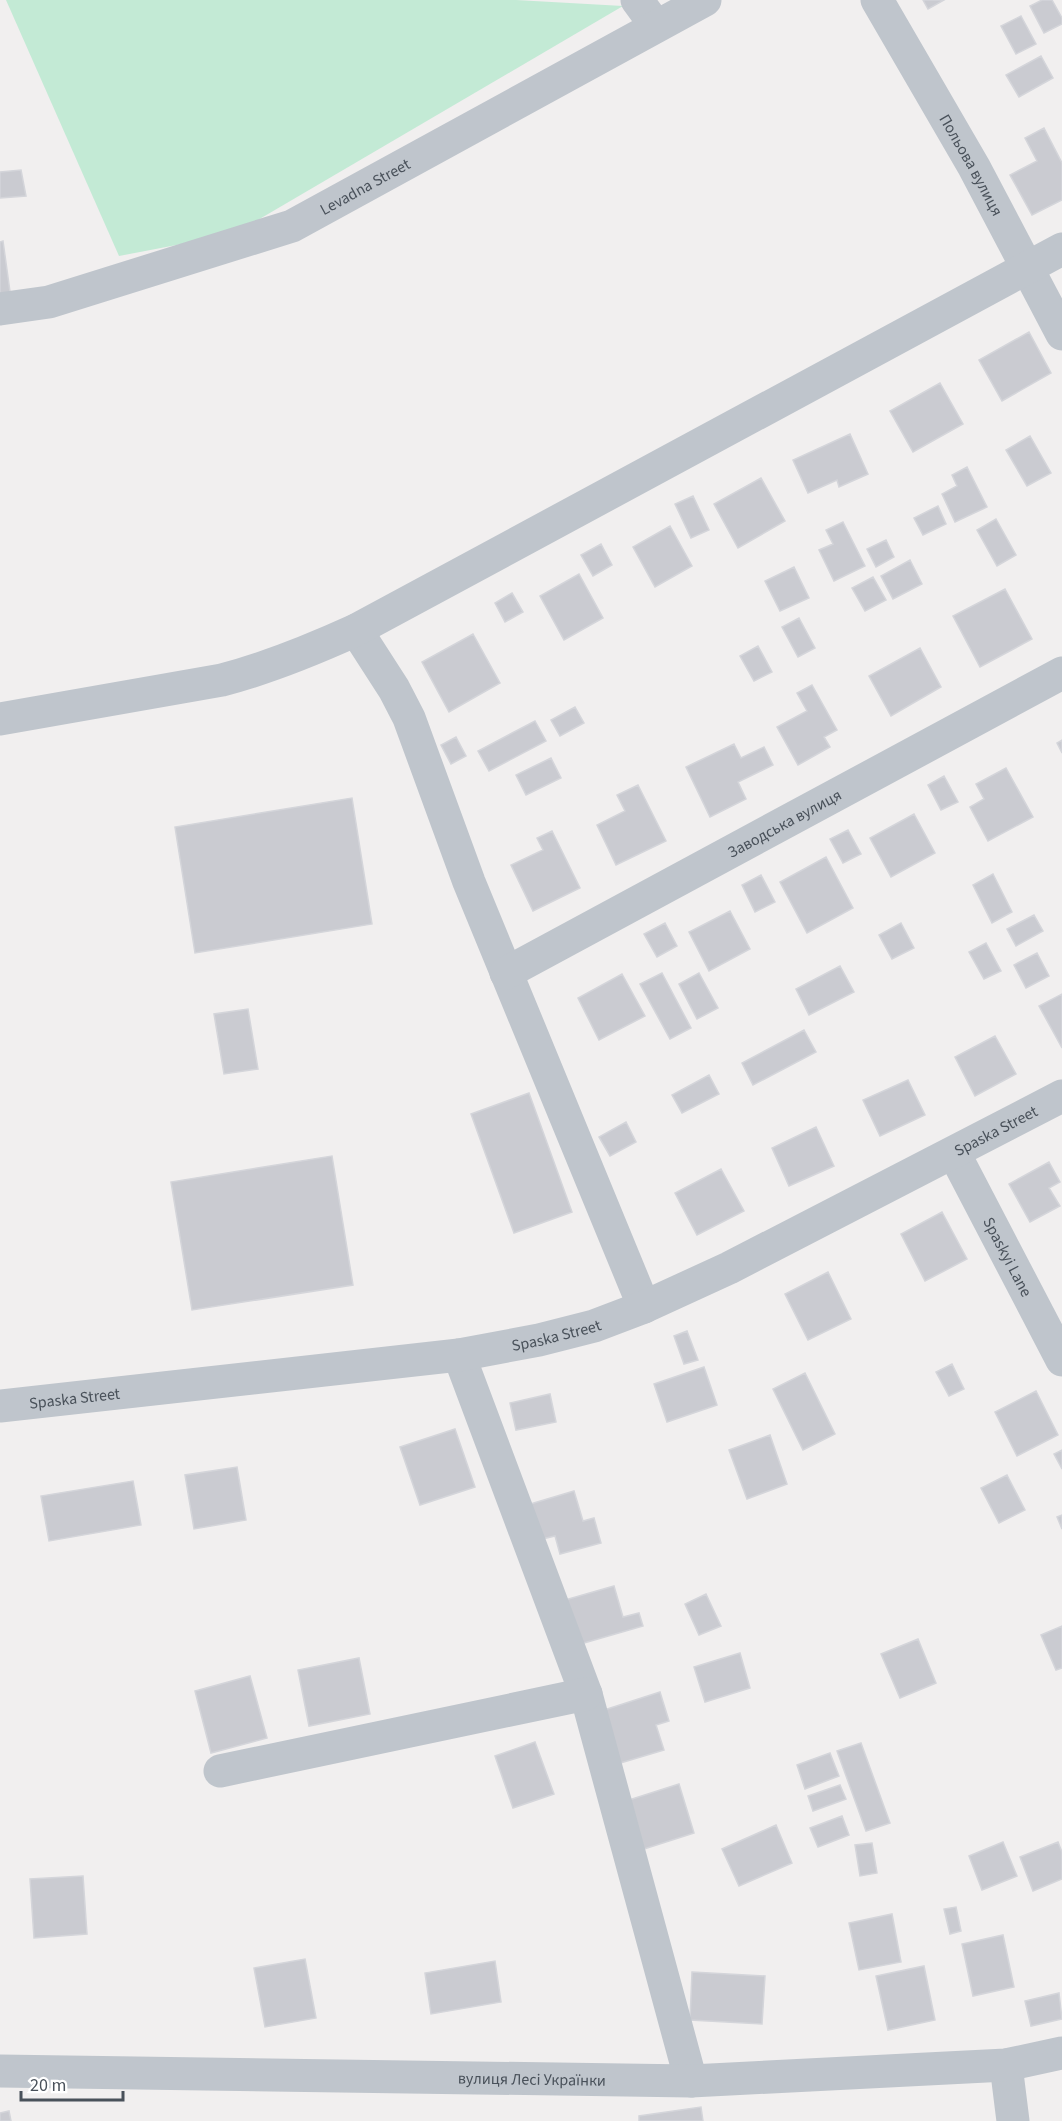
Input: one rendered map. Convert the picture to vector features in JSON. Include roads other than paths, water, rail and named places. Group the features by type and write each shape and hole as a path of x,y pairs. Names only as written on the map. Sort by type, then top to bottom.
{"street":[{"path":"637,0 656,26"},
{"name":"Levadna Street","path":"0,309 49,302 292,226 705,0"},
{"name":"Польова вулиця","path":"877,0 974,167 1062,334"},
{"path":"0,719 222,680 286,660 356,630 1062,249"},
{"path":"356,630 389,681 409,718 469,882 644,1307"},
{"name":"Заводська вулиця","path":"506,973 1062,673"},
{"name":"Spaska Street","path":"0,1406 459,1355 567,1334 616,1319 729,1268 1062,1096"},
{"name":"Spaskyi Lane","path":"954,1153 1062,1360"},
{"path":"459,1355 586,1694 691,2081"},
{"path":"220,1771 586,1694"},
{"name":"вулиця Лесі Українки","path":"0,2072 691,2081 1006,2065 1062,2053"},
{"path":"1006,2065 1013,2121"}]}
